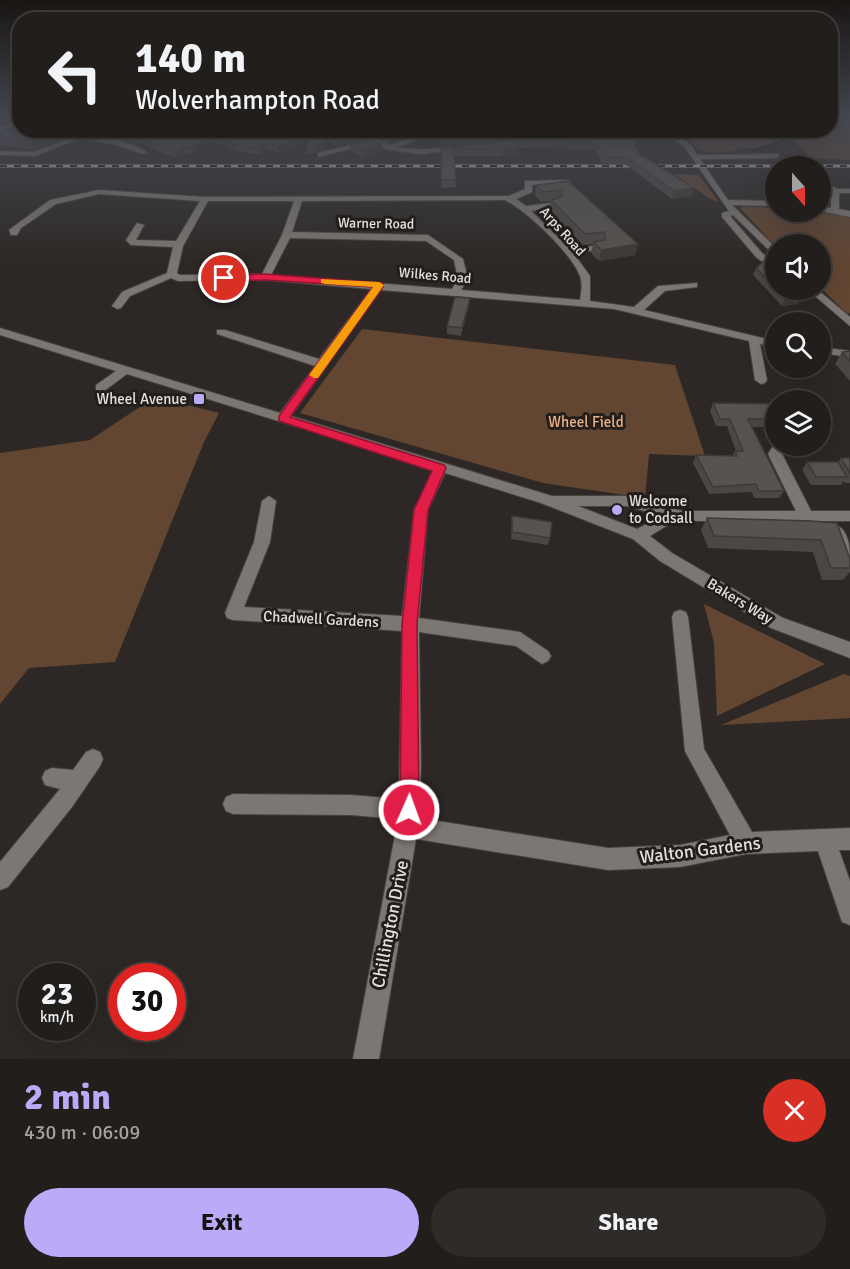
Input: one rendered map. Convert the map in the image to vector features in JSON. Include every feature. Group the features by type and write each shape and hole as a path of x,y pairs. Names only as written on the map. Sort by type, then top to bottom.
{"street":[{"path":"699,165 725,202 765,242"},
{"path":"14,233 13,230 53,202 99,192 205,199 510,199 529,190 528,183 567,182"},
{"path":"831,189 850,191"},
{"path":"835,191 835,211"},
{"path":"117,306 126,294 172,274 171,268 180,244 205,199"},
{"path":"265,277 287,235 299,199"},
{"name":"Arps Road","path":"510,199 525,209 567,252 585,277 585,304"},
{"path":"725,202 765,204"},
{"path":"525,209 556,204"},
{"path":"831,210 850,214"},
{"path":"735,211 725,215 765,260"},
{"path":"140,225 131,240 134,243 180,244"},
{"name":"Warner Road","path":"287,235 428,238 458,259 463,279 455,292"},
{"path":"567,252 598,247"},
{"name":"Wilkes Road","path":"172,274 183,279 265,277 585,304 636,311 765,342"},
{"path":"283,418 379,285"},
{"path":"636,311 662,288 693,285"},
{"path":"824,300 850,324"},
{"path":"221,332 322,364"},
{"path":"4,336 125,370 546,500 627,501 683,516"},
{"path":"754,340 761,380"},
{"path":"831,351 850,354"},
{"path":"100,388 125,370"},
{"path":"776,456 806,516"},
{"name":"Chillington Drive","path":"366,1059 409,818 410,624 421,510 440,468"},
{"name":"Bakers Way","path":"546,500 638,535 666,557 777,623 850,650"},
{"name":"Chadwell Gardens","path":"269,501 262,542 233,614 410,624 520,639 542,656"},
{"path":"638,535 664,521 683,516 850,516"},
{"path":"826,517 850,554"},
{"path":"680,617 695,751 746,843"},
{"path":"0,879 93,759"},
{"path":"52,778 78,781"},
{"name":"Walton Gardens","path":"234,804 351,805 608,859 680,856 746,843 850,839"},
{"path":"825,839 850,914"}],"green space":[{"path":"674,174 699,175 719,202 709,198"},
{"path":"744,206 765,207 765,222 831,222 831,213 850,216 850,313 847,314 831,298 831,234 765,235 740,208"},
{"name":"Wheel Field","path":"362,329 675,365 705,456 649,454 645,498 543,483 300,413"},
{"path":"155,397 219,413 204,442 115,662 29,668 0,704 0,453 90,440"},
{"path":"704,604 825,664 717,716 714,643"},
{"path":"844,674 850,676 850,718 721,725"}],"building":[{"path":"441,165 455,165 456,180 441,180"},
{"path":"638,165 657,165 694,188 674,191"},
{"path":"568,181 638,244 601,250 594,242 605,240 605,232 585,234 551,200 562,197 562,190 542,192 536,185"},
{"path":"765,260 765,277 756,268"},
{"path":"455,297 470,298 462,328 447,326"},
{"path":"850,351 850,361 842,352"},
{"path":"713,403 765,404 765,419 748,419 784,491 759,491 756,484 713,487 696,455 737,456 735,451 743,451 730,419 720,419"},
{"path":"841,458 850,458 850,473"},
{"path":"807,462 838,462 847,477 816,477"},
{"path":"512,516 552,522 550,538 512,532"},
{"path":"707,518 837,523 850,559 850,568 831,568 821,540 714,536"}],"railway":[{"path":"0,166 850,166"}],"slow traffic":[{"path":"314,375 379,285 325,281"}],"place":[{"name":"Wheel Avenue","path":"199,399"},
{"name":"Welcome to Codsall","path":"617,510"}],"route":[{"path":"224,278 265,277 379,285 283,418 440,468 421,510 410,624 409,810"}]}
